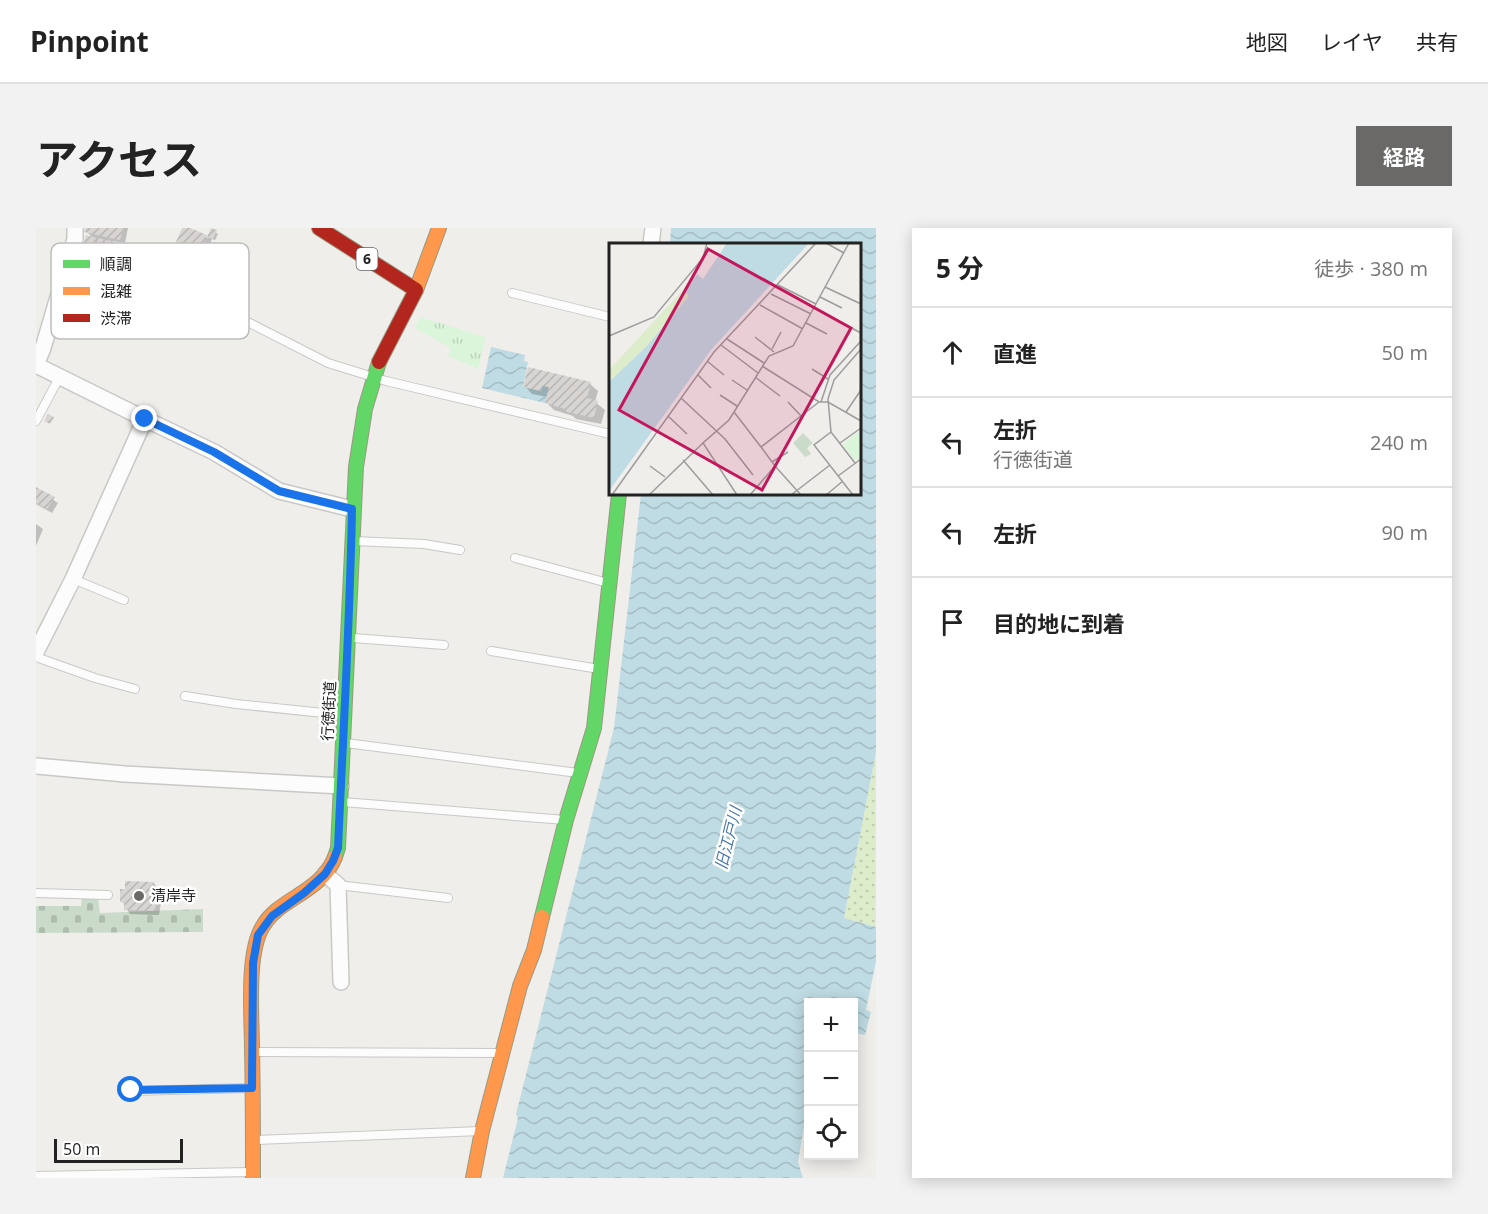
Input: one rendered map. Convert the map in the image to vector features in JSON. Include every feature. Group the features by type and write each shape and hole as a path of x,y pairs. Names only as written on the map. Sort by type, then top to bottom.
{"main road":[{"name":"6","path":"319,228 416,290"},
{"name":"行徳街道","path":"253,1175 253,963 258,935 272,916 304,893 325,874 338,848 349,638 352,509 363,412 373,377 390,338 416,290 439,228"},
{"path":"473,1178 482,1131 520,986 534,950 566,820 594,728 619,495"}],"street":[{"path":"74,243 75,228"},
{"path":"651,243 653,228"},
{"path":"51,323 44,348 36,364 214,452 279,491 352,509"},
{"path":"36,652 73,579 145,419"},
{"path":"36,766 125,774 341,786"},
{"path":"325,874 339,885 341,982"}],"lane":[{"path":"512,293 609,317"},
{"path":"249,323 328,363 373,377 609,434"},
{"path":"36,421 60,376"},
{"path":"352,541 424,544 460,550"},
{"path":"515,558 609,584"},
{"path":"73,579 124,600"},
{"path":"349,638 444,645"},
{"path":"491,651 601,669"},
{"path":"36,657 95,678 135,689"},
{"path":"185,696 236,704 345,715"},
{"path":"343,742 580,773"},
{"path":"340,802 566,820"},
{"path":"339,885 448,898"},
{"path":"36,893 108,895"},
{"path":"253,1052 502,1053"},
{"path":"131,1090 252,1088"},
{"path":"254,1140 482,1131"},
{"path":"36,1176 253,1175"}],"green space":[{"path":"420,317 486,337 478,369 448,356 451,348 415,328"},
{"path":"876,752 876,927 844,918"},
{"path":"82,897 98,898 100,913 203,909 203,932 36,933 36,906 81,906"}],"water":[{"name":"旧江戸川","path":"671,228 876,228 876,752 844,918 876,927 876,961 866,1010 871,1012 865,1035 858,1034 858,998 804,998 804,1125 798,1162 803,1178 503,1178 518,1118 516,1114 614,728 641,495 861,495 861,243 670,243"},
{"path":"491,347 525,355 524,361 528,362 523,387 541,391 542,386 549,387 545,403 482,388"}],"building":[{"path":"85,228 123,228 120,240 84,232"},
{"path":"182,228 190,228 207,235 204,243 176,242"},
{"path":"211,228 217,230 213,239 207,237"},
{"path":"86,235 97,238 96,243 84,243"},
{"path":"98,238 115,242 115,243 97,243"},
{"path":"528,367 591,382 587,398 598,401 594,418 567,412 565,409 545,403 549,387 542,386 541,391 523,387"},
{"path":"48,414 54,417 50,424 44,421"},
{"path":"36,487 55,497 47,509 36,503"},
{"name":"清岸寺","path":"125,881 154,882 154,890 158,890 155,911 124,910 124,902 120,902 120,889 125,889"}],"traffic: fast":[{"path":"335,857 338,848 356,467 365,409 379,362"},
{"path":"542,917 566,820 594,728 619,495"}],"traffic: slow":[{"path":"416,290 439,228"},
{"path":"253,1178 251,986 254,952 263,926 270,916 320,879 329,869 335,857"},
{"path":"473,1178 482,1131 520,986 534,950 542,917"}],"traffic: jam":[{"path":"319,228 416,290 379,362"}],"place":[{"name":"清岸寺","path":"139,896"}],"route":[{"path":"131,1090 252,1088 253,963 258,935 263,926 281,908 315,885 325,874 338,848 352,541 352,509 279,491 214,452 145,419"}]}
